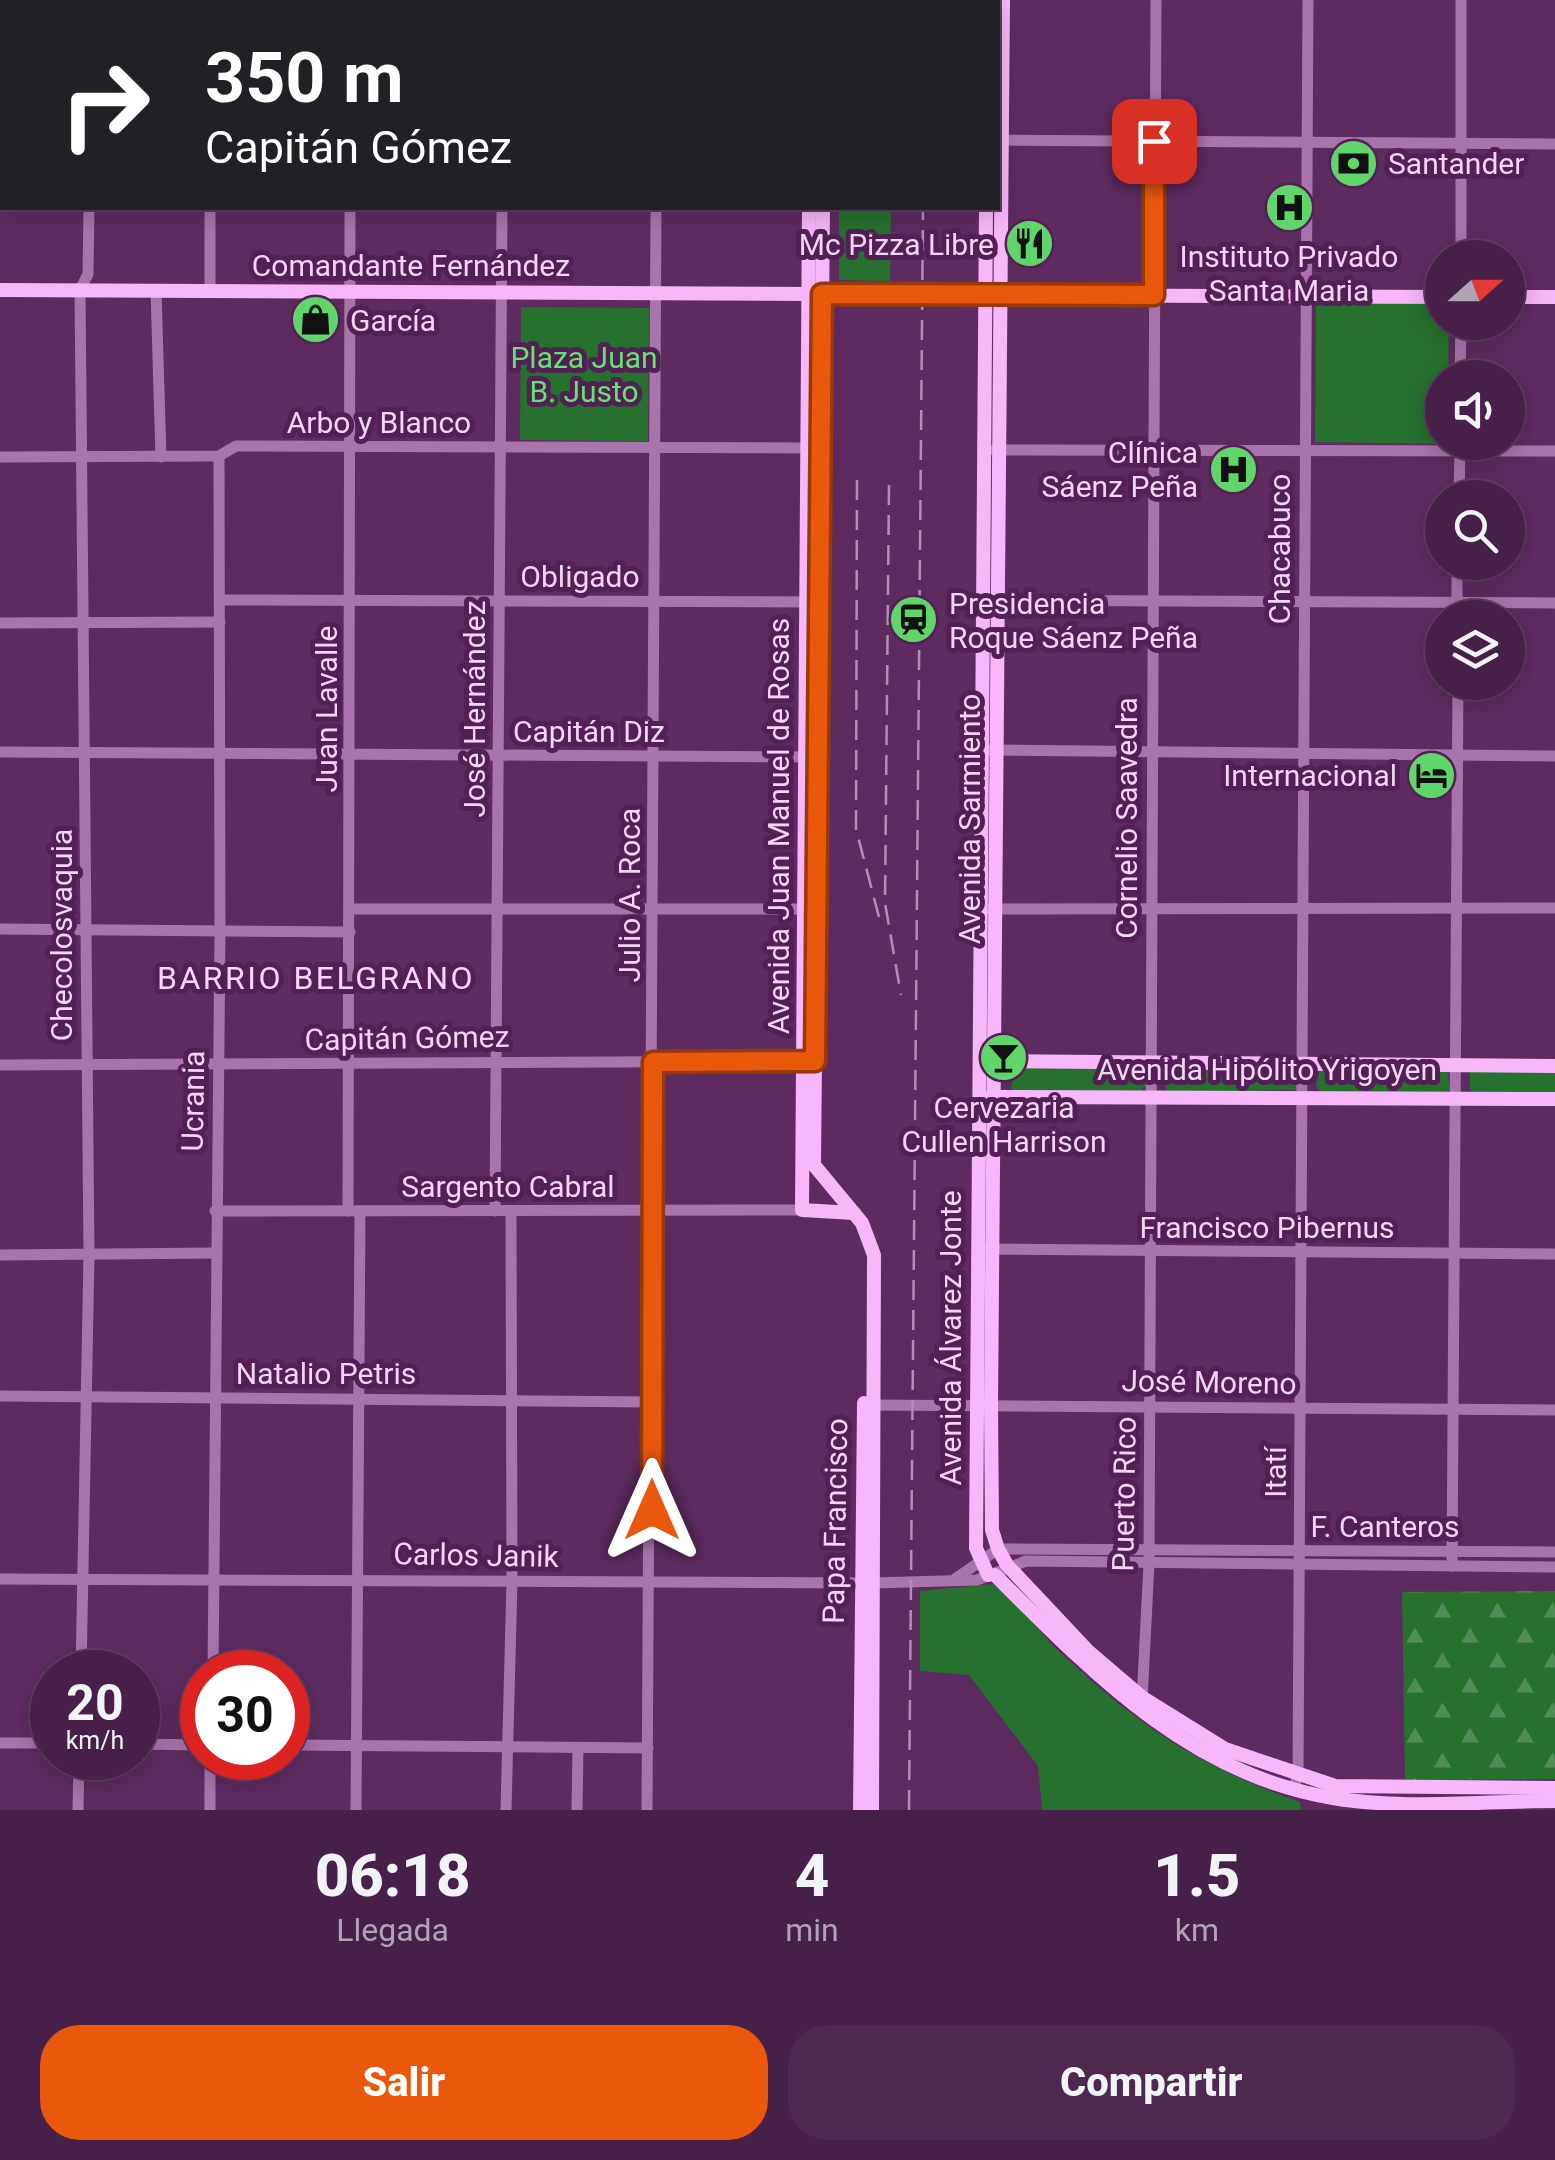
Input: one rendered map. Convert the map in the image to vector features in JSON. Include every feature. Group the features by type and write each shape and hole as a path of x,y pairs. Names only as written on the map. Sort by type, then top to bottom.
{"main road":[{"name":"Avenida Sarmiento","path":"1000,93 1002,0"},
{"name":"Avenida Juan Manuel de Rosas","path":"809,210 816,294"},
{"name":"Avenida Juan Manuel de Rosas","path":"802,1210 809,1061 816,294 824,210"},
{"name":"Avenida Sarmiento","path":"986,210 992,295"},
{"name":"Avenida Sarmiento","path":"988,1097 996,1061 989,909 992,295 996,210"},
{"name":"Comandante Fernández","path":"0,290 1425,296"},
{"path":"1525,297 1555,297"},
{"name":"Avenida Sarmiento","path":"988,1097 980,1061 989,909"},
{"name":"Avenida Juan Manuel de Rosas","path":"809,1061 816,1170"},
{"name":"Avenida Hipólito Yrigoyen","path":"980,1061 1555,1066"},
{"name":"Avenida Hipólito Yrigoyen","path":"988,1097 1555,1099"},
{"name":"Avenida Álvarez Jonte","path":"978,1560 988,1097"},
{"path":"802,1178 816,1170 836,1186 867,1232 874,1255 867,1583"},
{"path":"830,1211 837,1199 836,1186"},
{"path":"802,1210 854,1214"},
{"name":"Avenida Álvarez Jonte","path":"984,1404 997,1572"},
{"path":"978,1560 997,1572 1139,1704 1242,1771 1296,1781 1333,1798 1555,1801"},
{"name":"Papa Francisco","path":"860,1810 867,1583"},
{"name":"Papa Francisco","path":"867,1583 872,1810"},
{"path":"1333,1798 1555,1788"}],"street":[{"name":"Cornelio Saavedra","path":"1151,1096 1156,0"},
{"name":"Chacabuco","path":"1302,1097 1308,0"},
{"path":"1461,0 1462,240"},
{"path":"1000,140 1555,144"},
{"name":"Checolosvaquia","path":"81,1650 89,1255 80,290 88,274 89,210"},
{"path":"210,210 210,291"},
{"name":"Juan Lavalle","path":"350,210 356,1810"},
{"name":"José Hernández","path":"495,1211 502,210"},
{"name":"Julio A. Roca","path":"647,1810 652,1582 656,210"},
{"path":"156,290 161,457"},
{"name":"Arbo y Blanco","path":"0,457 219,456 236,446 814,448"},
{"path":"992,450 1304,451 1425,447"},
{"path":"1525,449 1555,451"},
{"name":"Ucrania","path":"213,1650 220,932 219,456"},
{"name":"Obligado","path":"220,600 813,602"},
{"path":"991,600 1425,603"},
{"path":"1525,603 1555,603"},
{"path":"0,622 220,622"},
{"path":"1452,1566 1458,700"},
{"path":"989,750 1555,756"},
{"name":"Capitán Diz","path":"0,752 812,757"},
{"path":"989,909 1555,908"},
{"path":"351,909 810,909"},
{"path":"0,929 350,932"},
{"name":"Capitán Gómez","path":"0,1064 809,1061"},
{"name":"Puerto Rico","path":"1139,1704 1149,1564 1151,1096"},
{"name":"Itatí","path":"1296,1781 1302,1097"},
{"name":"Sargento Cabral","path":"215,1211 802,1210"},
{"path":"506,1810 512,1581 511,1213"},
{"name":"Francisco Pibernus","path":"986,1249 1555,1254"},
{"path":"0,1255 214,1253"},
{"name":"Natalio Petris","path":"0,1396 356,1396 652,1402"},
{"name":"José Moreno","path":"868,1405 1555,1410"},
{"name":"F. Canteros","path":"978,1560 998,1549 1555,1552"},
{"path":"951,1580 966,1574 978,1560"},
{"name":"F. Canteros","path":"997,1572 1026,1561 1555,1567"},
{"name":"Carlos Janik","path":"0,1580 867,1583 951,1580 997,1572"},
{"path":"0,1743 30,1744"},
{"path":"310,1745 648,1748"},
{"path":"577,1810 578,1748"},
{"path":"78,1810 79,1780"},
{"path":"210,1780 210,1810"}],"green space":[{"path":"839,210 891,210 890,281 839,280"},
{"path":"1316,302 1425,304 1425,340 1449,340 1448,360 1425,360 1425,444 1315,442"},
{"name":"Plaza Juan B. Justo","path":"521,307 649,308 648,441 520,440"},
{"path":"1013,1068 1140,1068 1146,1086 1139,1092 1011,1091"},
{"path":"1169,1068 1293,1068 1298,1072 1297,1090 1167,1092 1163,1074"},
{"path":"1320,1070 1447,1070 1450,1088 1447,1093 1321,1093 1316,1085"},
{"path":"1555,1070 1555,1093 1475,1093 1470,1089 1470,1072"},
{"path":"993,1584 1013,1600 1064,1656 1146,1725 1232,1775 1300,1802 1301,1810 1042,1810 1038,1766 969,1675 920,1671 920,1591"},
{"path":"1555,1591 1555,1779 1405,1780 1402,1592"}],"railway":[{"path":"909,1810 923,210"},
{"path":"857,480 856,829 880,921"},
{"path":"889,485 885,903 901,995"}],"place":[{"name":"Santander","path":"1353,163"},
{"name":"Instituto Privado Santa Maria","path":"1289,207"},
{"name":"Mc Pizza Libre","path":"1029,244"},
{"name":"García","path":"315,320"},
{"name":"Clínica Sáenz Peña","path":"1233,469"},
{"name":"Presidencia Roque Sáenz Peña","path":"914,620"},
{"name":"Internacional","path":"1432,775"},
{"name":"Cervezaria Cullen Harrison","path":"1004,1058"}],"district":[{"name":"BARRIO BELGRANO","path":"316,978"}],"route":[{"path":"652,1510 653,1062 815,1061 822,294 1154,295 1154,141"}]}
